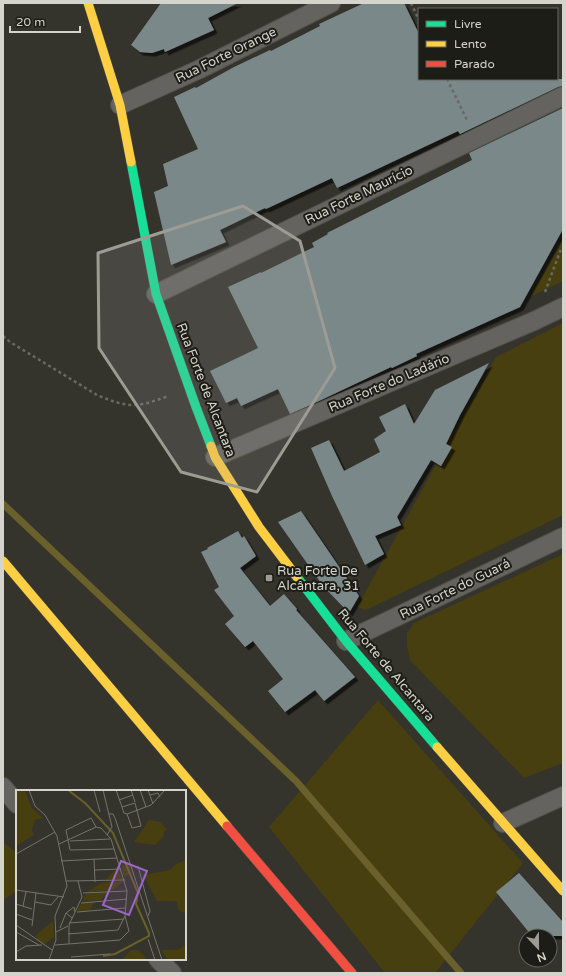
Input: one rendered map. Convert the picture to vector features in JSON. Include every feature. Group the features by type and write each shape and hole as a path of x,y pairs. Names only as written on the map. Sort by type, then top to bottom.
{"street":[{"name":"Rua Forte de Alcantara","path":"88,3 120,105 156,294 215,457 259,527 346,640 563,891"},
{"name":"Rua Forte Orange","path":"120,105 200,69 332,3"},
{"name":"Rua Forte Maurício","path":"156,294 563,96"},
{"name":"Rua Forte do Ladário","path":"215,457 534,321 563,307"},
{"name":"Rua Forte do Guará","path":"346,640 563,537"},
{"path":"3,561 352,973"},
{"path":"3,787 16,803"},
{"path":"503,823 563,796"},
{"path":"159,960 172,973"}],"path":[{"path":"411,3 418,18"},
{"path":"448,80 476,138"},
{"path":"534,321 561,249 563,250"},
{"path":"3,336 10,342 97,395 111,401 136,405 190,390"}],"highlighted area":[{"path":"243,206 300,241 335,368 257,492 181,472 99,348 98,253"}],"shaded area":[{"path":"563,240 563,281 530,297"},
{"path":"563,323 563,515 366,610 357,607 496,357"},
{"path":"563,554 563,763 524,778 410,660 407,646 407,633 414,623"},
{"path":"378,700 523,863 435,973 385,973 269,827"},
{"path":"3,842 16,852 16,892 3,900"}],"building":[{"path":"161,3 238,3 208,18 214,30 165,52 164,49 152,53 140,52 131,45"},
{"path":"364,3 404,3 418,32 418,80 563,79 563,86 558,87 460,134 458,131 337,188 332,178 266,209 265,208 220,230 226,242 171,265 154,192 168,186 163,164 198,149 174,97 195,87 196,88 234,67 270,50 271,51 320,26 319,24"},
{"path":"563,108 563,229 520,307 416,354 417,356 392,368 391,367 290,414 278,389 241,406 237,398 226,403 210,371 258,348 228,287 261,273 314,247 312,243 328,234 327,233 472,160 469,153"},
{"path":"489,363 460,415 446,444 452,447 441,466 431,460 397,517 401,525 375,536 384,554 365,565 311,448 329,440 344,471 380,452 374,439 386,431 379,417 405,404 414,424 435,390"},
{"path":"301,511 359,596 349,613 323,586 278,522"},
{"path":"238,531 242,538 244,536 256,556 240,568 270,606 284,594 297,609 296,610 355,677 324,701 315,690 285,712 268,691 283,679 253,641 245,647 225,624 234,616 214,590 219,587 201,552"},
{"path":"519,873 563,922 563,936 558,936 558,928 525,928 496,892"}],"waterway":[{"path":"3,504 296,781 461,973"}],"traffic: fast":[{"path":"131,162 156,294 211,446"},
{"path":"297,577 346,641 437,747"}],"traffic: slow":[{"path":"88,3 120,105 131,162"},
{"path":"211,446 215,457 259,527 297,577"},
{"path":"3,561 227,826"},
{"path":"437,747 563,891"}],"traffic: jam":[{"path":"227,826 352,973"}],"place":[{"name":"Rua Forte De Alcântara, 31","path":"269,578"}]}
